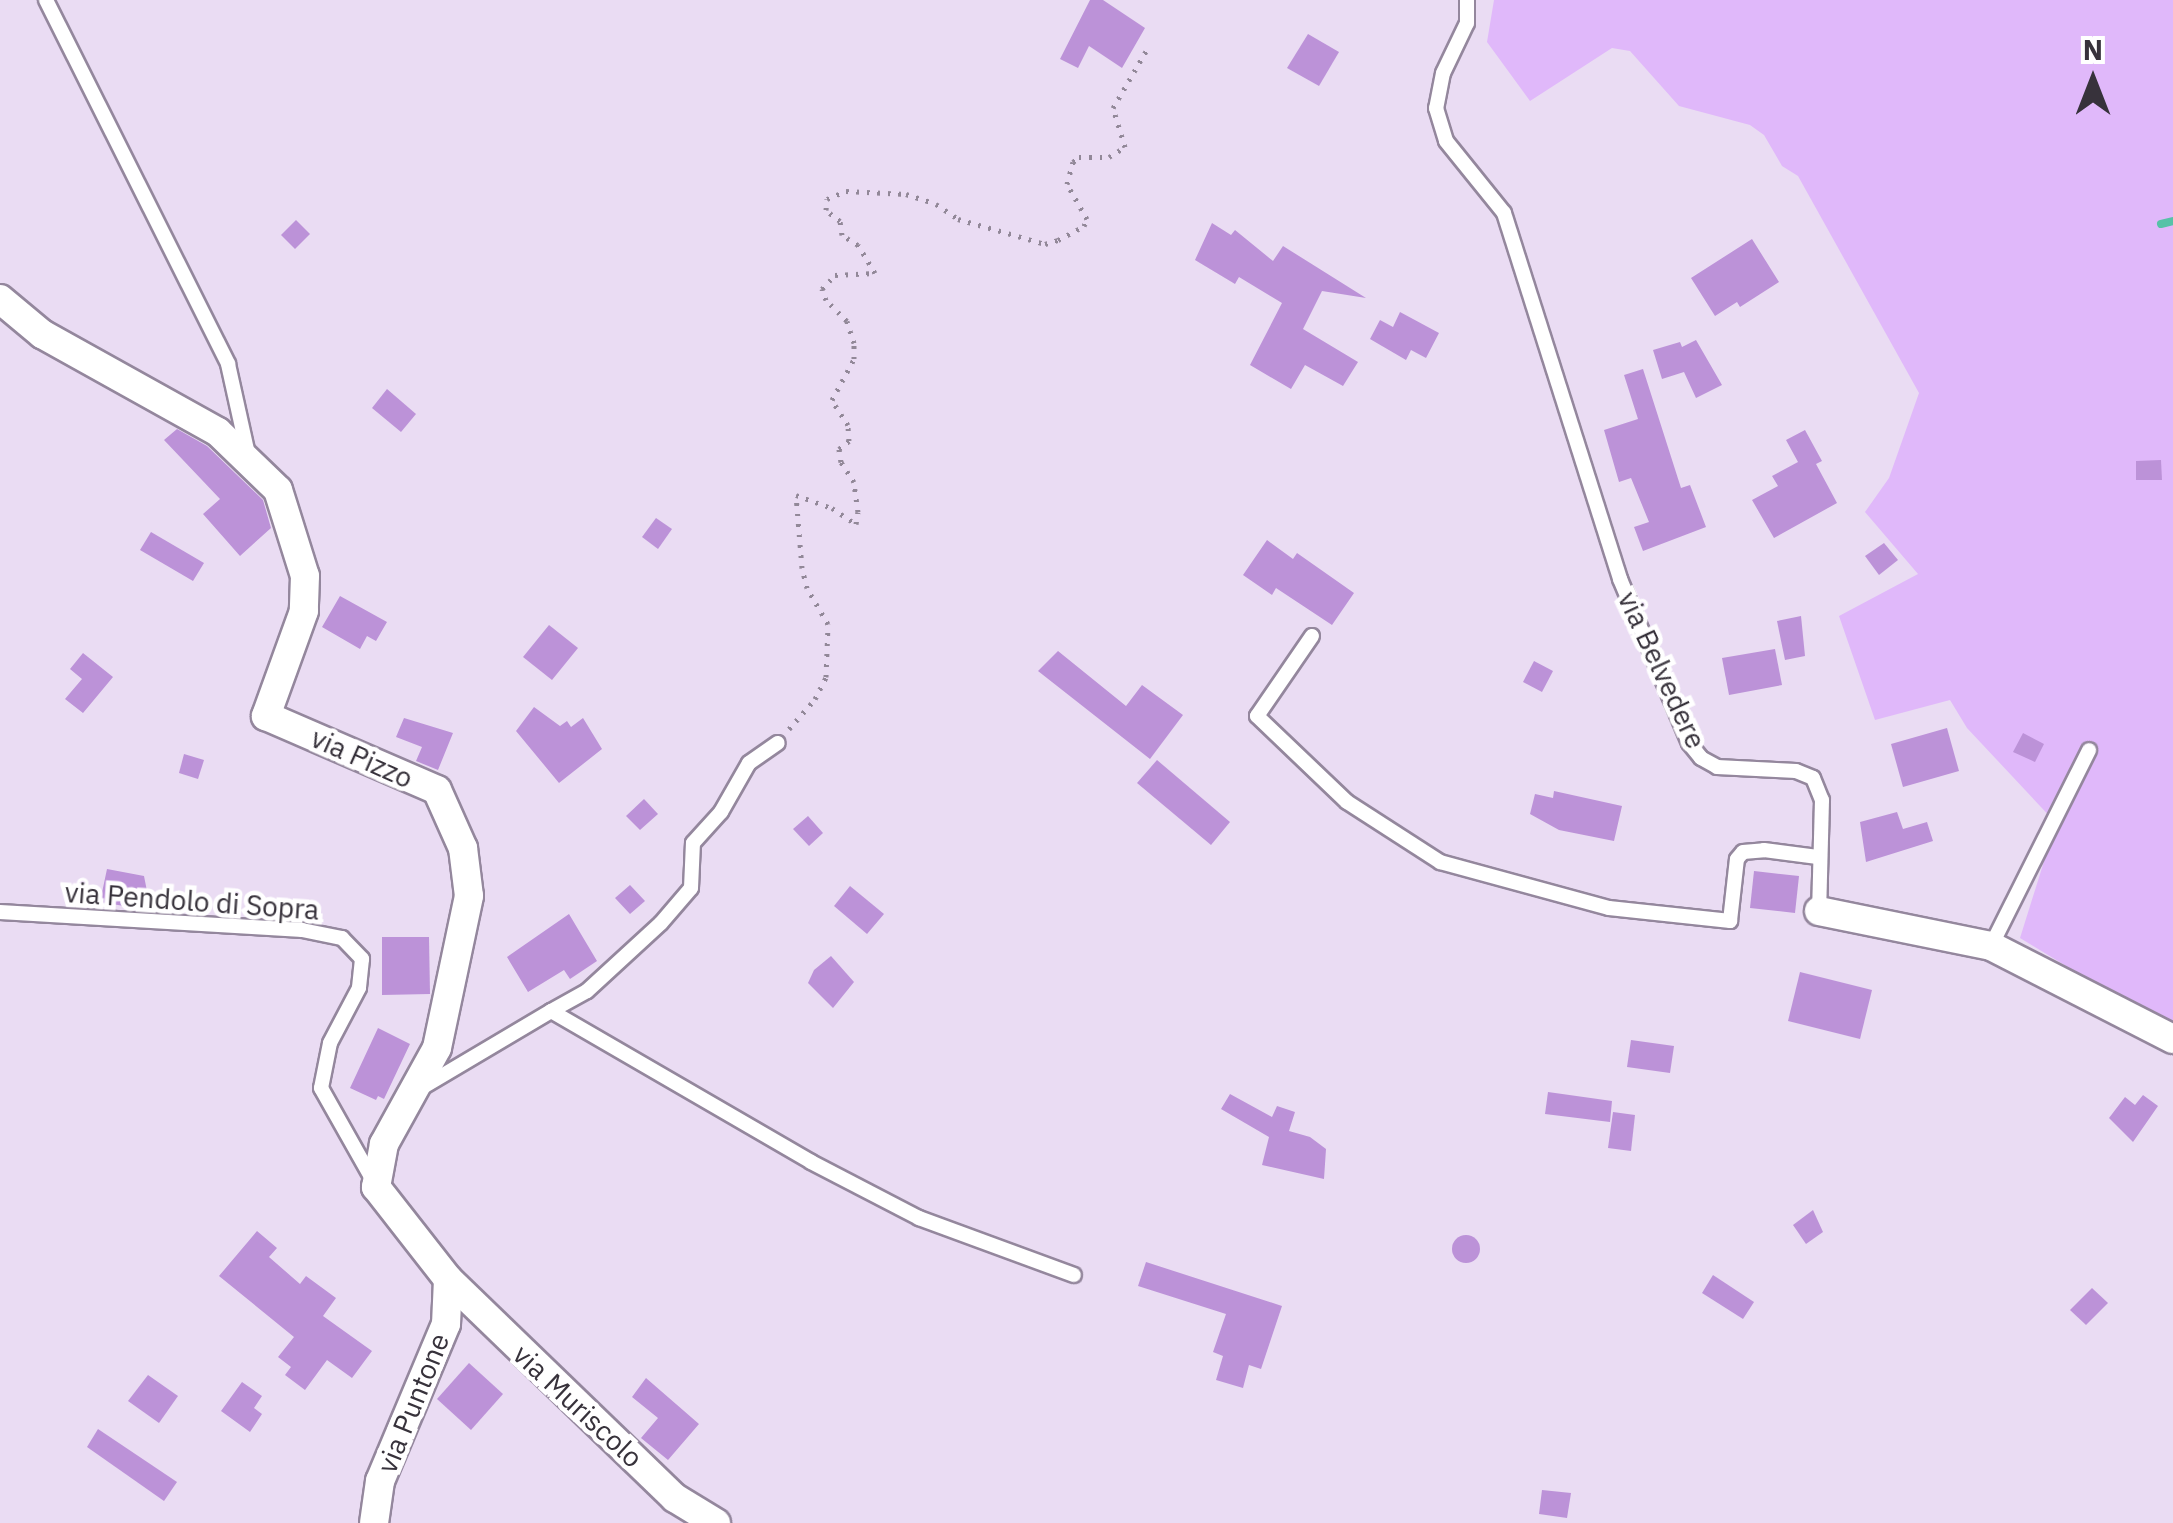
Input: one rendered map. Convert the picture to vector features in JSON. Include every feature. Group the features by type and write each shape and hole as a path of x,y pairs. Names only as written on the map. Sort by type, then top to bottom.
{"street":[{"name":"via Pizzo","path":"0,299 42,334 218,432 278,490 305,576 304,611 266,716 437,790 463,848 469,896 437,1048 384,1144 376,1186"},
{"name":"via Belvedere","path":"1819,911 1990,946 2173,1038"},
{"path":"376,1186 448,1279"},
{"name":"via Puntone","path":"374,1523 380,1481 446,1324 448,1279"},
{"name":"via Muriscolo","path":"448,1279 675,1498 716,1523"}],"lane":[{"name":"via Pizzo","path":"46,0 228,364 249,462"},
{"name":"via Belvedere","path":"1466,0 1467,23 1443,73 1436,108 1446,141 1504,213 1579,456 1648,652 1689,743 1701,758 1717,767 1796,771 1812,778 1822,800 1819,911"},
{"path":"1312,636 1257,716 1346,802 1440,862 1609,908 1730,921 1738,858 1744,852 1764,850 1818,857"},
{"path":"410,1095 587,991 660,923 691,888 693,843 721,812 749,763 778,743"},
{"path":"1990,946 2089,750"},
{"name":"via Pendolo di Sopra","path":"0,912 302,930 342,938 362,959 359,988 330,1043 322,1088 376,1186"},
{"path":"551,1010 811,1162 920,1218 1074,1275"}],"path":[{"path":"778,743 815,700 826,677 828,624 807,588 802,568 796,495 832,508 856,524 858,512 854,482 841,462 839,449 848,441 848,425 832,400 854,359 854,344 847,321 822,289 835,274 875,273 858,245 842,235 840,221 826,210 828,199 846,191 906,194 936,204 958,219 1045,244 1058,240 1084,226 1087,219 1068,184 1073,162 1079,156 1097,160 1121,153 1125,146 1112,108 1146,51"}],"shaded area":[{"path":"1494,0 2173,0 2173,1031 2020,938 2056,823 1967,728 1950,700 1875,720 1839,616 1918,574 1865,512 1889,478 1919,393 1798,176 1782,166 1764,135 1750,125 1679,106 1630,51 1612,48 1530,101 1487,42"}],"building":[{"path":"1090,0 1103,0 1145,28 1122,68 1089,46 1078,68 1060,59"},
{"path":"1308,34 1339,52 1319,86 1287,68"},
{"path":"296,220 310,234 295,249 281,235"},
{"path":"1212,223 1231,235 1235,230 1273,261 1283,246 1366,298 1322,291 1303,329 1358,362 1343,386 1305,365 1291,389 1250,365 1282,303 1239,277 1235,284 1195,260"},
{"path":"1752,239 1779,282 1740,307 1737,302 1715,316 1691,278"},
{"path":"1400,312 1439,333 1426,358 1411,350 1406,360 1370,339 1380,320 1393,327"},
{"path":"1696,340 1722,385 1696,398 1684,372 1662,379 1653,350 1680,342 1682,347"},
{"path":"1643,369 1681,488 1690,485 1706,527 1643,551 1634,527 1649,522 1631,478 1619,482 1604,430 1638,419 1624,375"},
{"path":"387,389 416,414 401,432 372,408"},
{"path":"177,429 207,446 263,500 271,528 240,556 203,514 220,499 164,440"},
{"path":"1805,430 1822,461 1816,464 1837,503 1774,538 1752,500 1778,486 1772,476 1798,462 1786,440"},
{"path":"2161,460 2162,480 2136,480 2136,461"},
{"path":"656,518 672,529 658,549 642,537"},
{"path":"151,532 204,563 193,581 140,550"},
{"path":"1267,540 1293,559 1297,553 1354,593 1332,625 1276,588 1272,595 1243,575"},
{"path":"1884,543 1898,560 1879,575 1865,556"},
{"path":"340,596 387,622 376,641 367,636 360,649 322,627"},
{"path":"1801,616 1805,656 1785,660 1777,621"},
{"path":"549,625 578,648 552,680 523,657"},
{"path":"1775,649 1782,685 1729,695 1722,658"},
{"path":"1058,651 1126,706 1142,685 1183,715 1150,759 1038,671"},
{"path":"83,653 113,677 83,713 65,699 82,679 70,669"},
{"path":"1534,661 1553,671 1542,692 1523,682"},
{"path":"534,707 560,726 567,721 571,727 583,718 602,749 559,783 516,731"},
{"path":"404,718 453,733 438,770 416,761 422,747 396,737"},
{"path":"1947,728 1959,771 1903,787 1891,744"},
{"path":"2023,733 2044,744 2035,762 2013,752"},
{"path":"184,754 204,760 198,779 179,773"},
{"path":"1157,760 1230,822 1211,845 1137,783"},
{"path":"1554,791 1622,806 1614,841 1559,830 1530,814 1535,794 1553,798"},
{"path":"644,799 658,814 640,830 626,816"},
{"path":"1897,812 1903,829 1927,822 1933,841 1866,862 1860,822"},
{"path":"808,816 823,833 809,846 793,829"},
{"path":"107,869 144,876 149,901 131,898 130,907 100,902"},
{"path":"1754,871 1799,876 1795,913 1750,908"},
{"path":"630,885 645,901 630,914 615,898"},
{"path":"850,886 884,914 867,934 834,906"},
{"path":"569,914 597,961 570,979 564,970 528,992 507,957"},
{"path":"382,937 429,937 430,994 382,995"},
{"path":"831,956 854,982 833,1008 808,983 814,970"},
{"path":"1800,972 1872,990 1860,1039 1788,1021"},
{"path":"378,1028 410,1044 384,1099 378,1096 376,1100 350,1088"},
{"path":"1631,1040 1674,1046 1670,1073 1627,1067"},
{"path":"1548,1092 1612,1101 1610,1122 1545,1114"},
{"path":"1230,1094 1272,1117 1277,1106 1295,1112 1289,1131 1310,1137 1326,1149 1324,1179 1262,1165 1269,1137 1221,1109"},
{"path":"2143,1095 2158,1106 2133,1142 2109,1118 2125,1097 2135,1105"},
{"path":"1613,1112 1635,1115 1631,1151 1608,1148"},
{"path":"1813,1210 1823,1232 1806,1244 1793,1225"},
{"path":"257,1231 277,1248 269,1257 300,1284 306,1276 336,1298 323,1316 372,1351 352,1378 327,1360 305,1390 285,1375 291,1367 278,1357 294,1337 219,1276"},
{"path":"1466,1235 1476,1239 1480,1249 1476,1259 1466,1263 1456,1259 1452,1249 1456,1239"},
{"path":"1146,1262 1282,1306 1261,1369 1249,1365 1243,1388 1216,1380 1223,1356 1213,1352 1226,1314 1138,1286"},
{"path":"1713,1275 1754,1302 1743,1319 1702,1293"},
{"path":"2092,1288 2108,1303 2086,1325 2070,1310"},
{"path":"469,1363 503,1394 471,1430 437,1399"},
{"path":"148,1375 178,1396 159,1423 128,1401"},
{"path":"646,1378 699,1424 668,1460 641,1438 658,1418 632,1397"},
{"path":"242,1382 262,1396 254,1408 262,1414 250,1432 221,1411"},
{"path":"98,1429 177,1482 164,1501 87,1447"},
{"path":"1542,1490 1571,1493 1567,1518 1539,1514"}],"waterway":[{"path":"2161,224 2173,221"}]}
